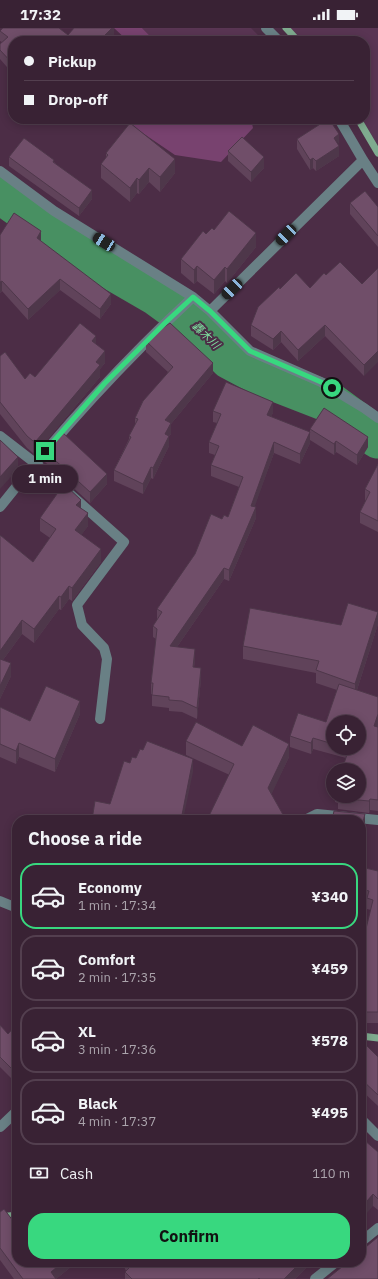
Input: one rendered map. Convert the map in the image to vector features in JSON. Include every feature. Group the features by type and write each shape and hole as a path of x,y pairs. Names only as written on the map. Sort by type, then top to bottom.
{"street":[{"path":"266,28 274,36"},
{"path":"342,124 378,183"},
{"path":"210,311 363,160"},
{"path":"0,171 54,211 193,297 210,311 250,351 321,382 378,418"},
{"path":"0,507 35,462 105,383 193,297"},
{"path":"0,436 35,462 124,542 77,605 82,626 104,648 107,659 100,719"},
{"path":"315,815 327,815"},
{"path":"366,819 378,820"},
{"path":"0,901 12,906"},
{"path":"0,1127 12,1116"},
{"path":"366,1123 378,1136"},
{"path":"366,1238 378,1228"},
{"path":"315,1279 330,1267"}],"shaded area":[{"path":"114,28 142,28 150,36 123,36"},
{"path":"142,28 251,28 259,36 150,36"},
{"path":"289,28 378,28 378,146 365,124 370,124 370,36 297,36"},
{"path":"129,124 252,124 253,128 221,162 175,155"}],"building":[{"path":"3,28 59,28 68,35 74,28 112,28 104,36 8,37 0,31"},
{"path":"8,37 8,59 0,50 0,44"},
{"path":"129,124 131,124 175,159 160,177 149,168 139,180 137,178 130,188 101,164 108,155 106,153"},
{"path":"320,124 332,124 339,134 334,138 339,146 316,161 313,158 310,160 297,139"},
{"path":"242,137 264,157 251,172 228,151"},
{"path":"24,138 54,160 53,162 92,190 79,208 9,157"},
{"path":"365,191 378,207 378,236 350,203"},
{"path":"229,211 256,233 227,269 225,267 214,280 197,266 194,270 181,259 203,231 206,234 212,228 214,230"},
{"path":"14,213 41,231 37,238 111,294 100,309 60,279 28,309 2,281 0,282 0,235"},
{"path":"340,262 362,284 378,268 378,351 364,365 325,325 298,350 281,331 273,339 251,325 258,307 279,287 280,289 296,273 310,288 324,273 326,275"},
{"path":"80,323 96,336 92,341 105,351 96,362 100,365 36,441 33,441 27,436 0,402 0,356 5,352 25,379 30,373 35,377"},
{"path":"170,323 213,363 165,420 171,423 165,434 169,436 143,484 114,470 131,437 129,436 138,419 135,418 143,401 173,367 146,341"},
{"path":"226,382 273,402 267,415 310,432 300,454 274,442 251,506 256,507 229,570 224,568 170,646 195,649 193,667 201,668 197,708 182,701 169,700 169,697 152,695 153,683 151,683 157,629 153,626 162,612 157,609 195,554 211,514 222,519 224,515 228,517 243,477 211,465 219,446 209,442 221,414 213,411"},
{"path":"324,408 368,437 357,455 336,441 334,444 310,429"},
{"path":"62,432 107,474 90,492 45,451"},
{"path":"0,440 18,457 0,477"},
{"path":"378,464 378,521 360,512 370,492 365,489"},
{"path":"64,484 81,500 76,505 88,513 75,530 101,549 72,588 69,586 61,597 59,596 34,629 22,620 0,651 0,535 33,562 56,529 40,518"},
{"path":"348,603 378,612 355,684 316,670 319,661 243,646 250,608 341,625"},
{"path":"0,659 11,663 0,686"},
{"path":"339,684 378,697 378,714 374,726 378,727 378,800 370,799 369,801 366,801 366,763 344,763 347,755 366,755 366,715 328,715"},
{"path":"46,686 80,701 55,759 19,743 16,751 0,744 0,707 30,721"},
{"path":"298,713 326,722 326,742 313,738 311,743 290,736"},
{"path":"196,722 242,746 253,725 289,744 268,788 283,815 209,815 234,764 186,741"},
{"path":"147,741 193,759 182,815 93,815 95,801 110,804 124,761 130,763 132,757 136,758 140,749 143,750"},
{"path":"334,811 365,814 365,815 333,815"},
{"path":"366,868 378,871 378,1012 366,1012 366,929 373,900 367,898 369,891 366,890"},
{"path":"0,1025 8,1034 12,1030 12,1069 0,1057"},
{"path":"366,1045 378,1057 378,1095 366,1084"},
{"path":"366,1142 378,1152 378,1199 373,1194 366,1202"},
{"path":"4,1209 12,1219 12,1264 0,1248 0,1212"},
{"path":"378,1237 378,1279 327,1279 342,1267 366,1267 366,1247"},
{"path":"14,1267 57,1267 51,1272 56,1279 23,1279"},
{"path":"130,1267 296,1267 284,1279 132,1279 125,1272"}],"waterway":[{"path":"286,28 293,36"},
{"path":"361,124 378,153"},
{"name":"轟木川","path":"0,193 87,255 156,295 193,322 230,359 260,375 329,402 378,438"},
{"path":"366,1037 378,1038"},
{"path":"0,1217 12,1216"}],"route":[{"path":"45,451 105,383 193,297 210,311 250,351 332,388"}]}
